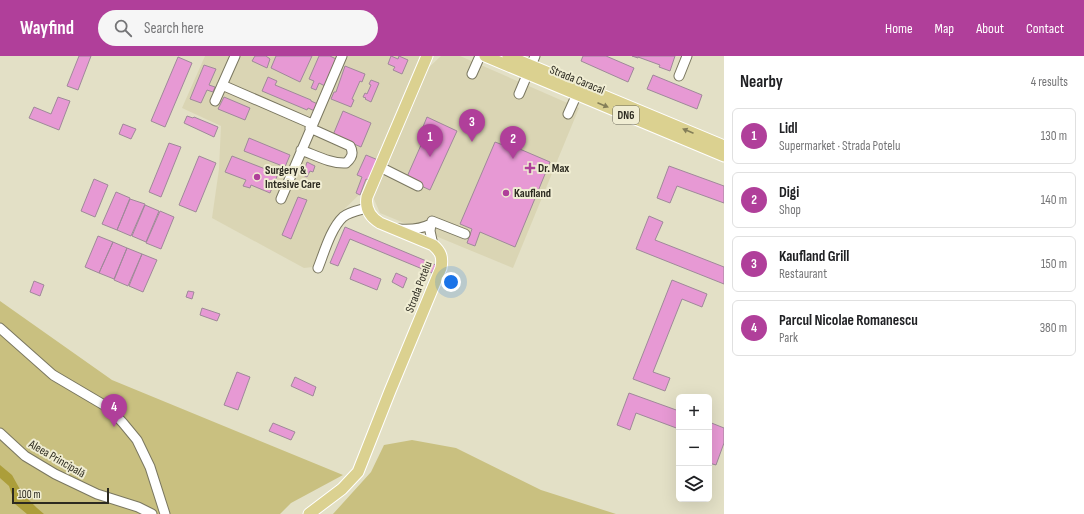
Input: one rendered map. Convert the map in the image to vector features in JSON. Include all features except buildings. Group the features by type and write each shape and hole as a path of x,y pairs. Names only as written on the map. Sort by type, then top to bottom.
{"main road":[{"path":"367,208 367,197 425,61 434,56"},
{"name":"Strada Caracal","path":"485,56 532,65 577,94 724,156"},
{"name":"Strada Caracal","path":"508,56 724,146"},
{"name":"Strada Potelu","path":"309,514 349,484 358,472 390,391 439,276 443,260 439,250 433,245 380,223 373,218 367,208"}],"street":[{"path":"215,101 235,56"},
{"path":"281,199 342,56"},
{"path":"472,74 480,56"},
{"path":"679,76 687,56"},
{"path":"519,94 532,65"},
{"path":"222,85 311,126 350,146 353,154 351,159 346,163 334,162 301,150"},
{"path":"568,114 577,94"},
{"path":"380,167 418,186"},
{"path":"318,268 333,231 344,217 367,208"},
{"path":"432,221 465,234"},
{"path":"394,229 411,230 430,224 433,245"},
{"path":"0,328 53,375 109,408 123,423 137,440 150,467 165,514"},
{"name":"Aleea Principală","path":"0,433 25,456 55,474 97,494 138,506 152,514"}],"shaded area":[{"path":"205,56 420,56 362,192 337,216 313,267 304,268 212,218 219,169 221,126 182,108"},
{"path":"441,56 460,56 579,108 513,268 380,213 373,197 426,70"},
{"path":"0,301 112,380 343,475 291,503 280,514 0,514"},
{"path":"412,440 456,448 541,490 616,514 333,514 371,472 384,445"},
{"path":"0,465 12,475 22,493 44,514 27,514 15,504 9,486 0,478"}],"place":[{"name":"Kaufland Grill","path":"472,142"},
{"name":"Lidl","path":"430,157"},
{"name":"Digi","path":"513,159"},
{"name":"Dr. Max","path":"530,168"},
{"name":"Surgery & Intesive Care","path":"257,177"},
{"name":"Kaufland","path":"506,193"},
{"name":"Parcul Nicolae Romanescu","path":"114,427"}]}
